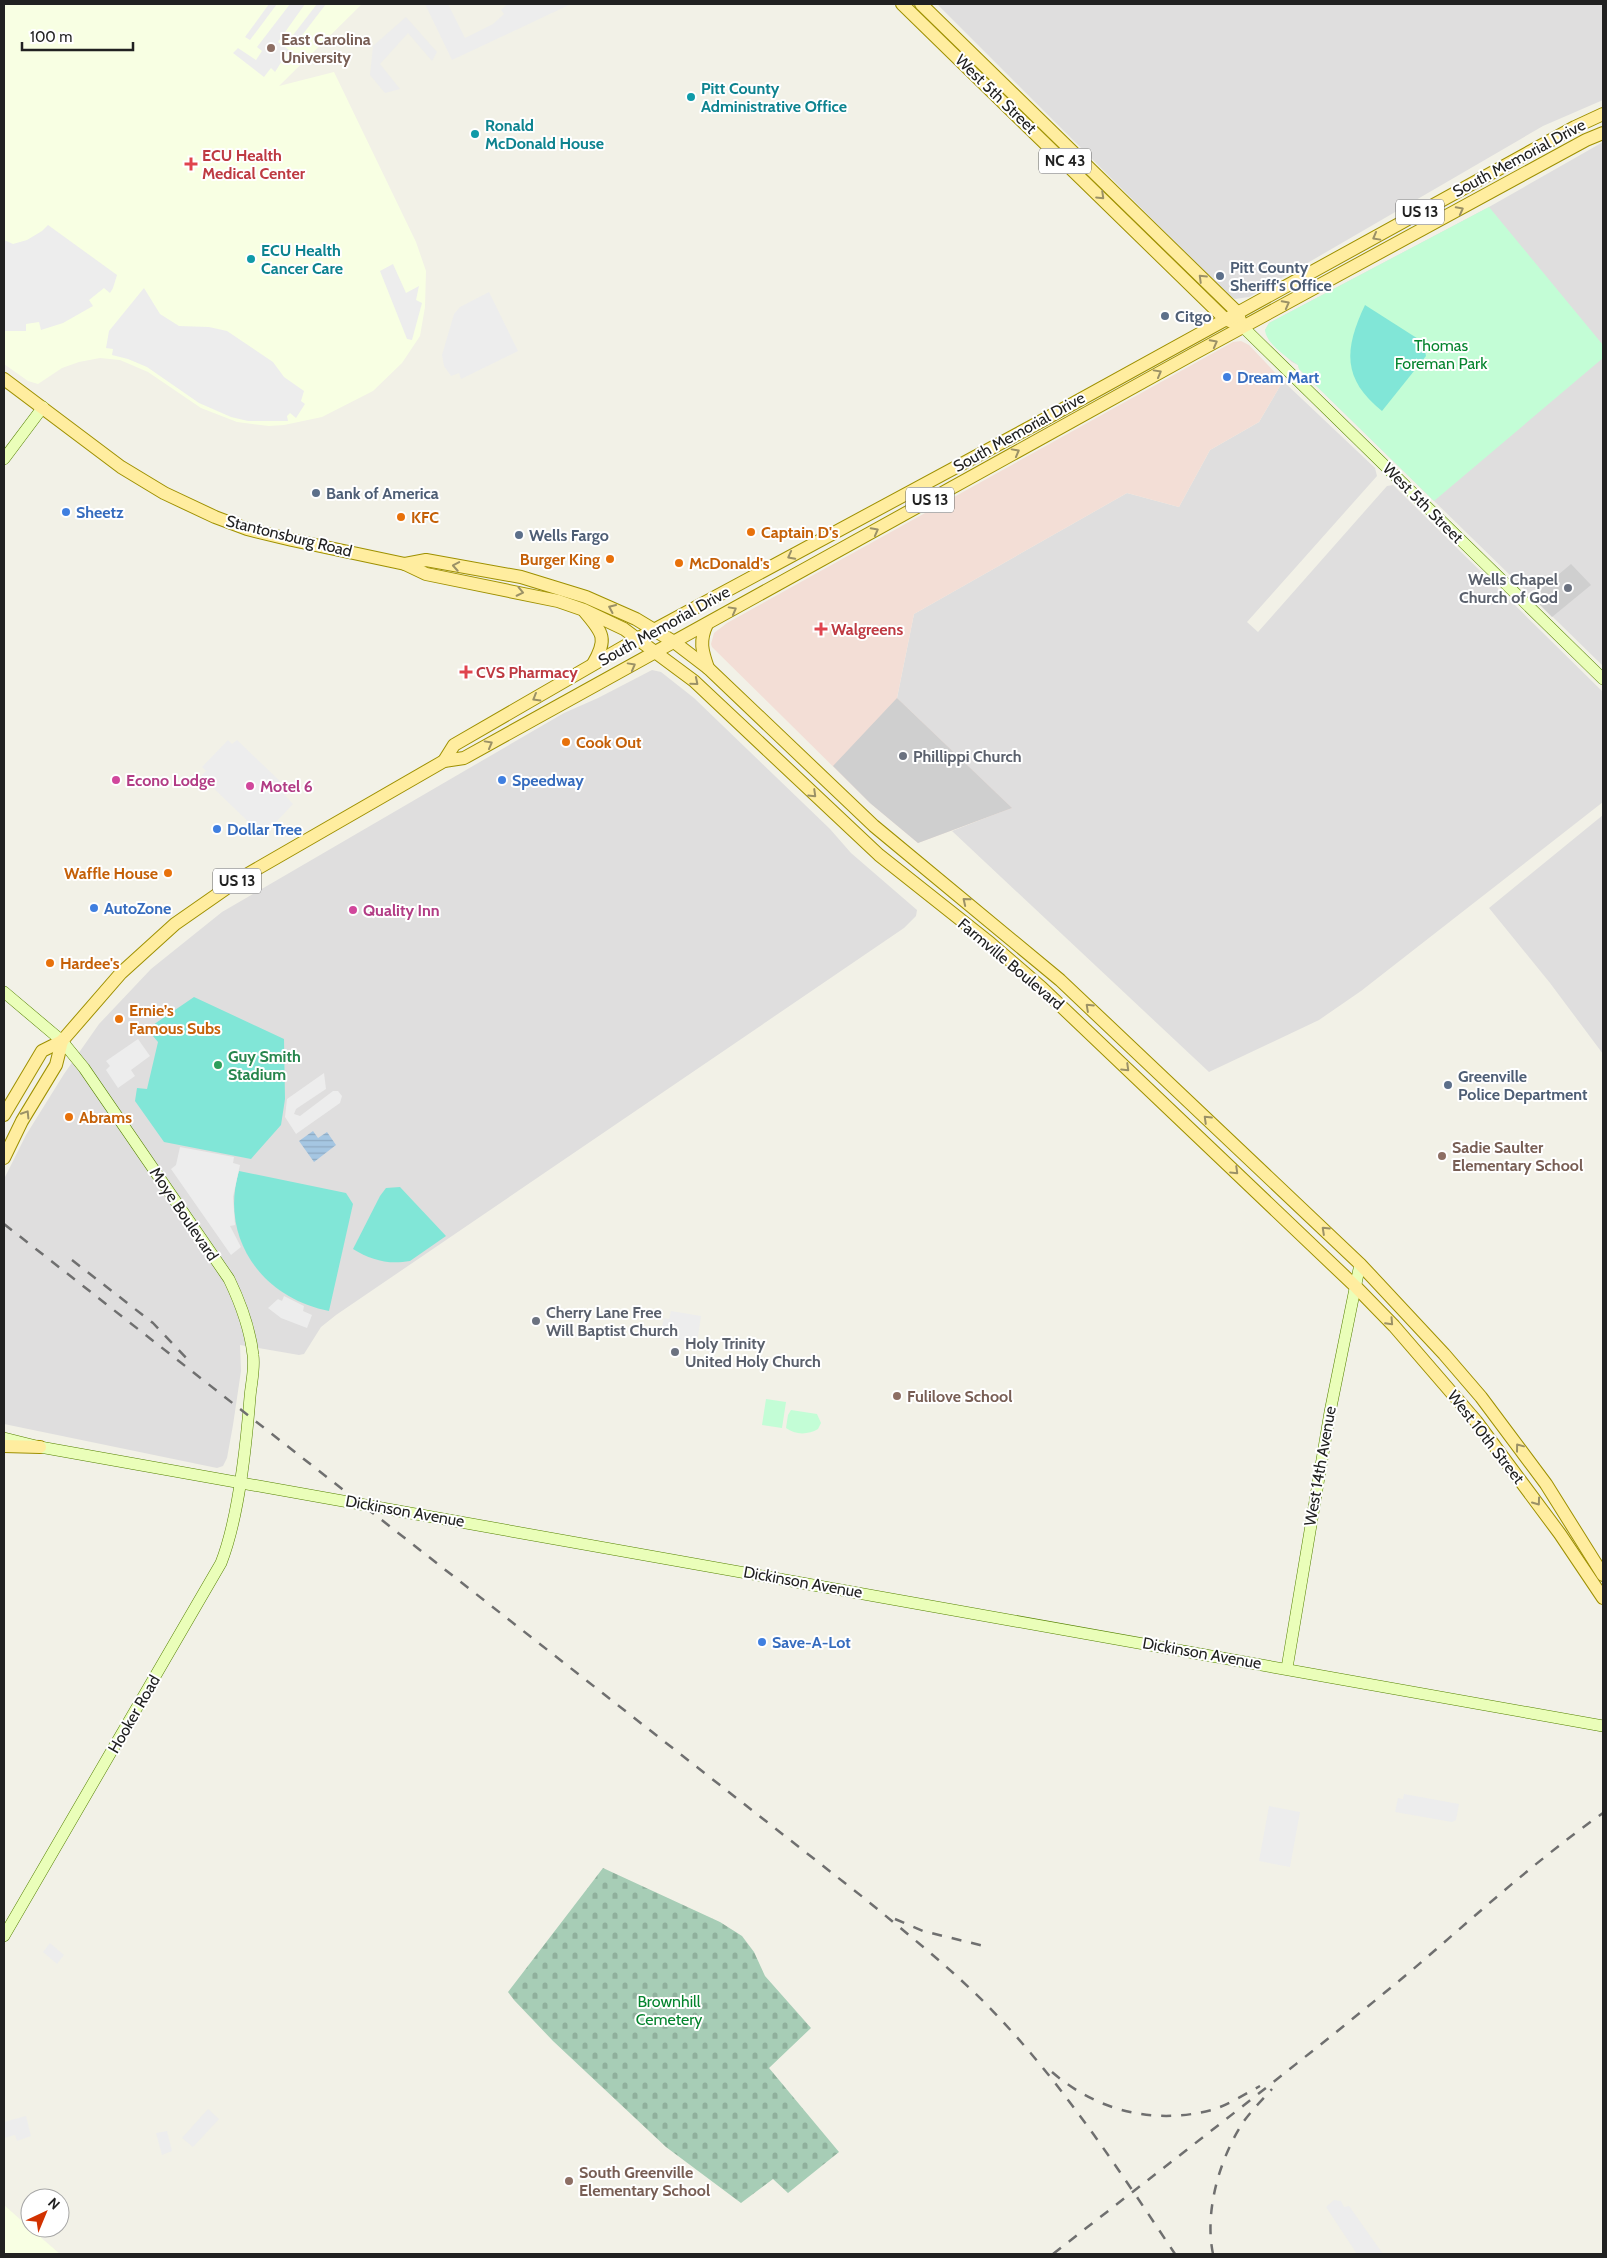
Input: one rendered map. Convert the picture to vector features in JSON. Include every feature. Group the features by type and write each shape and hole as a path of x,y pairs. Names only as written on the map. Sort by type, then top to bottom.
{"main road":[{"name":"West 5th Street","path":"902,4 1225,319 1243,327 1603,679"},
{"path":"910,4 966,57 972,58 976,55"},
{"name":"West 5th Street","path":"921,4 976,55 1237,312 1243,327"},
{"name":"South Memorial Drive","path":"444,761 454,745 639,638 1575,127 1603,114"},
{"name":"South Memorial Drive","path":"4,1115 42,1051 62,1041 121,973 175,924 241,878 444,761 464,758 1243,327 1586,140 1603,133"},
{"name":"Stantonsburg Road","path":"4,379 121,467 189,506 247,529 405,564 426,574 521,592 584,610 622,628 657,652"},
{"path":"4,459 43,407"},
{"name":"Stantonsburg Road","path":"405,564 426,560 521,578 552,586 612,607 674,642"},
{"path":"584,610 598,627 603,641 602,649 593,665"},
{"path":"708,624 702,636 701,644 708,668"},
{"name":"Farmville Boulevard","path":"674,642 708,668 874,826 1060,980 1360,1264"},
{"name":"Farmville Boulevard","path":"657,652 710,694 879,856 1036,983 1356,1287"},
{"name":"Moye Boulevard","path":"4,992 62,1041 84,1068 229,1279 239,1298 249,1328 254,1358 239,1482"},
{"name":"South Memorial Drive","path":"4,1158 22,1121 56,1065 62,1041"},
{"name":"West 14th Avenue","path":"1287,1668 1330,1412 1360,1264"},
{"name":"West 10th Street","path":"1360,1264 1444,1354 1481,1397 1546,1484 1603,1575"},
{"name":"West 10th Street","path":"1356,1287 1413,1346 1476,1421 1560,1534 1603,1598"},
{"name":"Dickinson Avenue","path":"4,1438 40,1447 1287,1668 1603,1726"},
{"path":"4,1446 40,1447"},
{"name":"Hooker Road","path":"4,1936 221,1563 232,1528 239,1482"}],"shaded area":[{"name":"ECU Health Medical Center","path":"4,4 362,4 279,86 334,72 416,242 426,271 425,307 420,336 402,363 373,391 322,417 284,425 269,426 237,422 201,408 148,372 120,360 100,358 79,362 62,368 38,384 28,381 4,364"},
{"path":"269,4 277,4 250,40 245,37"},
{"path":"290,4 305,4 278,42 289,50 275,72 271,68 264,77 233,53 238,48 256,60 262,51 257,47"},
{"path":"317,4 326,4 293,47 287,43"},
{"path":"425,4 448,4 465,38 493,24 504,14 501,10 507,4 571,4 452,60"},
{"path":"937,4 1603,4 1603,100 1543,126 1249,297 1235,299 1228,295"},
{"path":"406,17 437,52 432,61 408,33 380,64 400,89 385,93 370,75 373,46"},
{"path":"1603,142 1603,666 1299,369 1298,365 1292,362 1269,340 1265,330 1269,323 1489,207"},
{"path":"48,225 117,275 113,288 110,293 104,288 89,300 93,306 63,323 41,330 39,322 26,324 26,331 4,331 4,240 13,244 27,240"},
{"path":"393,264 406,293 419,286 416,300 422,303 412,340 407,339 380,271"},
{"path":"144,288 160,314 179,326 209,327 227,331 273,362 284,377 304,391 301,401 305,404 296,418 290,413 287,416 288,421 248,421 231,417 199,403 147,367 112,355 113,349 106,348 109,331"},
{"path":"489,292 518,351 461,379 459,373 451,376 444,366 442,355 454,314 460,307"},
{"path":"1365,305 1423,342 1426,356 1382,411 1360,387 1354,375 1351,362 1353,336"},
{"path":"1241,341 1249,345 1283,381 1259,422 1210,450 1179,507 1127,493 914,614 897,698 1012,808 918,843 870,803 712,647 714,633 727,623 1233,342"},
{"path":"1283,381 1375,468 1377,476 1247,622 1258,632 1387,486 1393,485 1603,692 1603,802 1361,991 1319,1020 1209,1072 952,831 1011,808 897,698 914,614 1127,493 1179,507 1210,450 1259,422"},
{"path":"1571,564 1591,585 1552,617 1532,597"},
{"path":"652,670 661,672 694,698 830,829 851,853 917,910 916,916 904,928 336,1315 321,1327 304,1354 299,1355 240,1345 241,1371 227,1458 223,1466 217,1468 4,1424 4,1179 26,1135 64,1074 99,1024 151,969 222,912 564,713"},
{"path":"897,698 1012,808 918,843 870,803 833,766"},
{"path":"228,740 232,744 237,740 284,785 280,790 293,804 263,836 201,776 206,771 202,767"},
{"path":"1603,815 1603,1054 1550,983 1489,908"},
{"name":"Guy Smith Stadium","path":"194,997 284,1039 285,1099 281,1125 251,1159 164,1142 135,1101 137,1088 147,1089 158,1042 147,1029"},
{"path":"138,1039 150,1056 131,1070 135,1076 118,1088 106,1070 110,1066 106,1061"},
{"path":"324,1073 326,1089 296,1109 294,1114 300,1116 333,1091 338,1091 342,1096 340,1103 296,1134 285,1117 287,1099"},
{"path":"313,1131 318,1138 327,1132 336,1145 314,1162 299,1141"},
{"path":"180,1147 234,1157 233,1163 240,1165 233,1197 235,1225 230,1226 241,1247 231,1255 171,1169 176,1165"},
{"path":"239,1171 346,1193 353,1204 329,1311 305,1304 284,1293 266,1279 251,1261 241,1241 235,1219 234,1196"},
{"path":"400,1187 446,1236 410,1261 380,1261 353,1249 386,1188"},
{"path":"284,1296 304,1306 303,1311 312,1315 307,1328 281,1318 268,1308 278,1299 282,1301"},
{"path":"671,1311 701,1316 697,1343 666,1337 667,1331 661,1331 664,1318 669,1319"},
{"path":"1404,1794 1459,1804 1456,1820 1452,1822 1395,1812 1398,1798 1403,1799"},
{"path":"1269,1806 1300,1812 1290,1867 1259,1861"},
{"path":"50,1943 64,1955 57,1964 43,1952"},
{"path":"208,2109 219,2119 193,2147 182,2138"},
{"path":"26,2116 31,2136 17,2141 15,2135 4,2138 4,2122"},
{"path":"167,2131 172,2151 162,2155 156,2133"},
{"path":"1334,2200 1341,2201 1344,2207 1349,2206 1383,2254 1357,2254 1326,2207"},
{"path":"4,2205 20,2219 20,2238 42,2238 60,2254 4,2254"}],"green space":[{"name":"Thomas Foreman Park","path":"1489,207 1603,345 1603,358 1434,501 1299,369 1298,365 1283,355 1273,345 1265,330 1269,323"},
{"path":"766,1399 786,1402 782,1428 762,1425"},
{"path":"791,1410 817,1414 821,1423 818,1429 802,1433 793,1432 786,1428 788,1415"},
{"name":"Brownhill Cemetery","path":"603,1868 720,1922 742,1936 754,1952 765,1976 811,2028 769,2068 839,2152 788,2193 773,2179 741,2203 666,2147 553,2041 508,1992"}],"railway":[{"path":"4,1224 864,1898 941,1962 985,2003 1038,2062 1086,2124 1175,2254"},
{"path":"72,1260 153,1323 192,1364"},
{"path":"1053,2254 1323,2043 1529,1870 1603,1813"},
{"path":"895,1919 923,1931 984,1946"},
{"path":"1052,2072 1069,2085 1107,2105 1147,2115 1168,2116 1212,2110 1260,2086"},
{"path":"1213,2254 1211,2220 1216,2185 1221,2168 1235,2135 1244,2121 1272,2089"}],"place":[{"name":"East Carolina University","path":"271,48"},
{"name":"Pitt County Administrative Office","path":"691,97"},
{"name":"Ronald McDonald House","path":"475,134"},
{"name":"ECU Health Medical Center","path":"191,164"},
{"name":"ECU Health Cancer Care","path":"251,259"},
{"name":"Pitt County Sheriff's Office","path":"1220,276"},
{"name":"Citgo","path":"1165,316"},
{"name":"Dream Mart","path":"1227,377"},
{"name":"Bank of America","path":"316,493"},
{"name":"Sheetz","path":"66,512"},
{"name":"KFC","path":"401,517"},
{"name":"Captain D's","path":"751,532"},
{"name":"Wells Fargo","path":"519,535"},
{"name":"Burger King","path":"610,559"},
{"name":"McDonald's","path":"679,563"},
{"name":"Wells Chapel Church of God","path":"1568,588"},
{"name":"Walgreens","path":"821,629"},
{"name":"CVS Pharmacy","path":"466,672"},
{"name":"Cook Out","path":"566,742"},
{"name":"Phillippi Church","path":"903,756"},
{"name":"Econo Lodge","path":"116,780"},
{"name":"Speedway","path":"502,780"},
{"name":"Motel 6","path":"250,786"},
{"name":"Dollar Tree","path":"217,829"},
{"name":"Waffle House","path":"168,873"},
{"name":"AutoZone","path":"94,908"},
{"name":"Quality Inn","path":"353,910"},
{"name":"Hardee's","path":"50,963"},
{"name":"Ernie’s Famous Subs","path":"119,1019"},
{"name":"Guy Smith Stadium","path":"218,1065"},
{"name":"Greenville Police Department","path":"1448,1085"},
{"name":"Abrams","path":"69,1117"},
{"name":"Sadie Saulter Elementary School","path":"1442,1156"},
{"name":"Cherry Lane Free Will Baptist Church","path":"536,1321"},
{"name":"Holy Trinity United Holy Church","path":"675,1352"},
{"name":"Fulilove School","path":"897,1396"},
{"name":"Save-A-Lot","path":"762,1642"},
{"name":"South Greenville Elementary School","path":"569,2181"}]}
